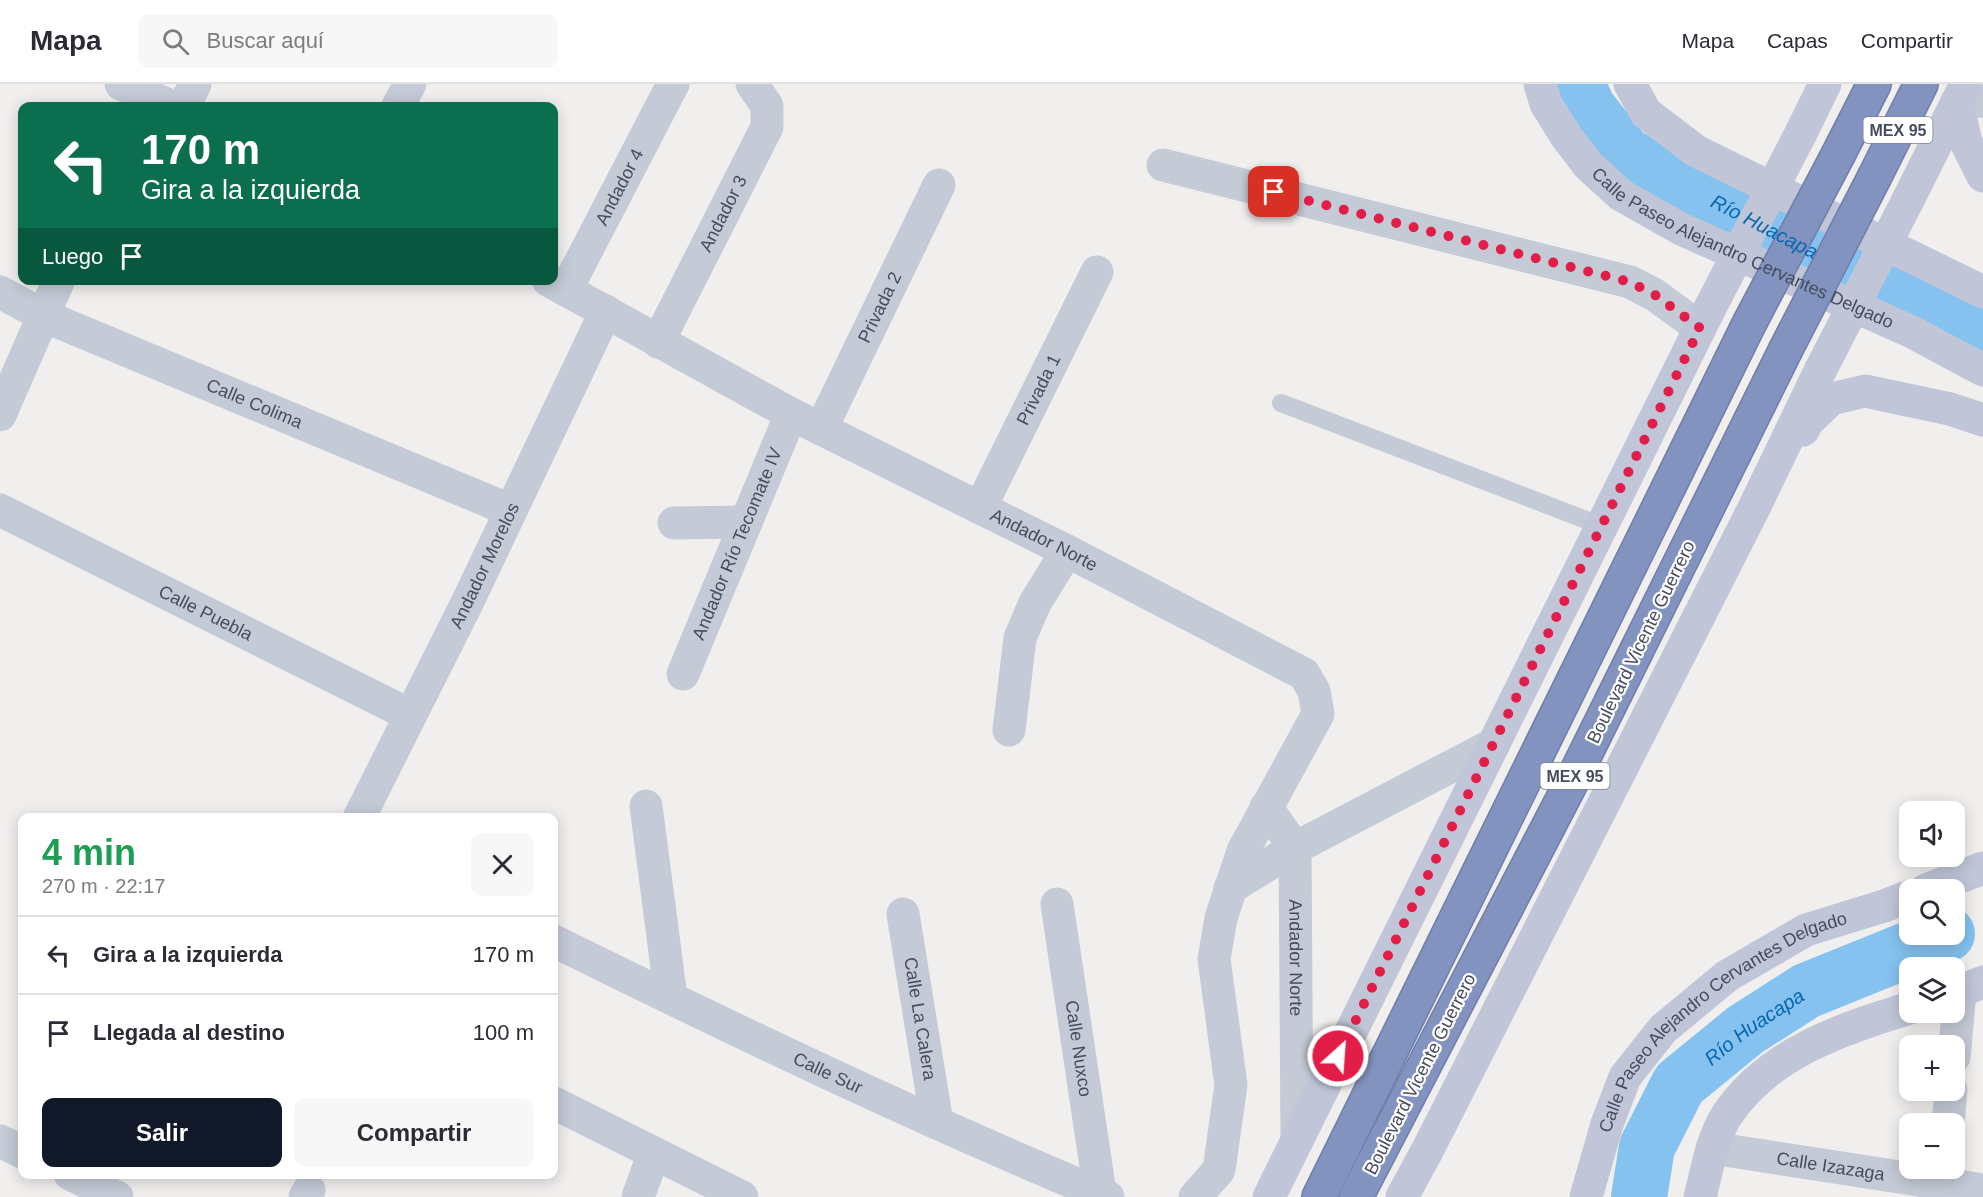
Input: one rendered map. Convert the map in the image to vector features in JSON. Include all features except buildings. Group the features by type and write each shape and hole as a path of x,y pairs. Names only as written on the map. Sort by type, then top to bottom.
{"highway":[{"name":"Boulevard Vicente Guerrero","path":"1319,1197 1749,324 1874,84"},
{"name":"Boulevard Vicente Guerrero","path":"1356,1197 1571,783 1785,351 1921,84"}],"main road":[{"name":"Calle Paseo Alejandro Cervantes Delgado","path":"1540,84 1546,104 1566,136 1588,165 1621,195 1681,229 1912,332 1983,370"},
{"path":"1630,84 1646,113 1696,152 1983,292"},
{"path":"1269,1197 1705,318 1825,84"},
{"path":"1969,96 1966,142 1983,176"},
{"path":"1402,1197 1428,1151 1907,202 1969,96"},
{"path":"1754,508 1807,422 1831,399 1865,391 1950,409 1983,420"},
{"path":"1954,879 1983,868"},
{"name":"Calle Paseo Alejandro Cervantes Delgado","path":"1586,1197 1607,1124 1625,1077 1663,1029 1727,976 1806,930 1899,900"},
{"path":"1700,1197 1712,1148 1726,1116 1751,1084 1804,1047 1899,1012"}],"street":[{"path":"186,102 195,84"},
{"path":"400,102 410,84"},
{"name":"Andador 4","path":"558,283 673,84"},
{"name":"Andador 3","path":"658,342 767,128 767,106 752,84"},
{"path":"132,95 157,102"},
{"path":"1163,165 1630,282 1705,318"},
{"name":"Privada 2","path":"821,429 939,185"},
{"name":"Privada 1","path":"980,508 1097,272"},
{"path":"0,416 57,285"},
{"name":"Andador Norte","path":"557,285 791,414 1066,551 1304,674 1314,691 1318,714 1266,807"},
{"name":"Calle Colima","path":"0,292 44,316 510,510"},
{"name":"Andador Morelos","path":"361,813 468,601 606,311"},
{"name":"Andador Río Tecomate IV","path":"684,674 791,414"},
{"name":"Calle Puebla","path":"0,510 410,715"},
{"path":"674,523 746,522"},
{"path":"1009,729 1020,638 1035,603 1066,551"},
{"path":"1230,888 1295,848 1494,744"},
{"path":"646,806 671,998"},
{"path":"1195,1197 1219,1170 1231,1085 1214,959 1230,888 1243,851 1266,807 1295,848"},
{"name":"Andador Norte","path":"1295,848 1297,1140"},
{"name":"Calle Nuxco","path":"1057,904 1104,1195"},
{"name":"Calle La Calera","path":"903,914 937,1123"},
{"name":"Calle Sur","path":"558,942 671,998 937,1123 1104,1195"},
{"path":"1958,1035 1966,989"},
{"path":"558,1105 741,1197"},
{"path":"0,1141 18,1150"},
{"name":"Calle Izazaga","path":"1712,1148 1983,1190"},
{"path":"638,1197 654,1153"},
{"path":"80,1179 117,1197"}],"lane":[{"path":"1281,403 1602,526"}],"waterway":[{"name":"Río Huacapa","path":"1577,84 1588,108 1625,155 1906,299 1983,335"},
{"name":"Río Huacapa","path":"1639,1197 1647,1147 1679,1084 1745,1030 1806,991 1920,945"}],"route":[{"path":"1274,192 1630,282 1655,295 1700,328 1338,1056"}]}
